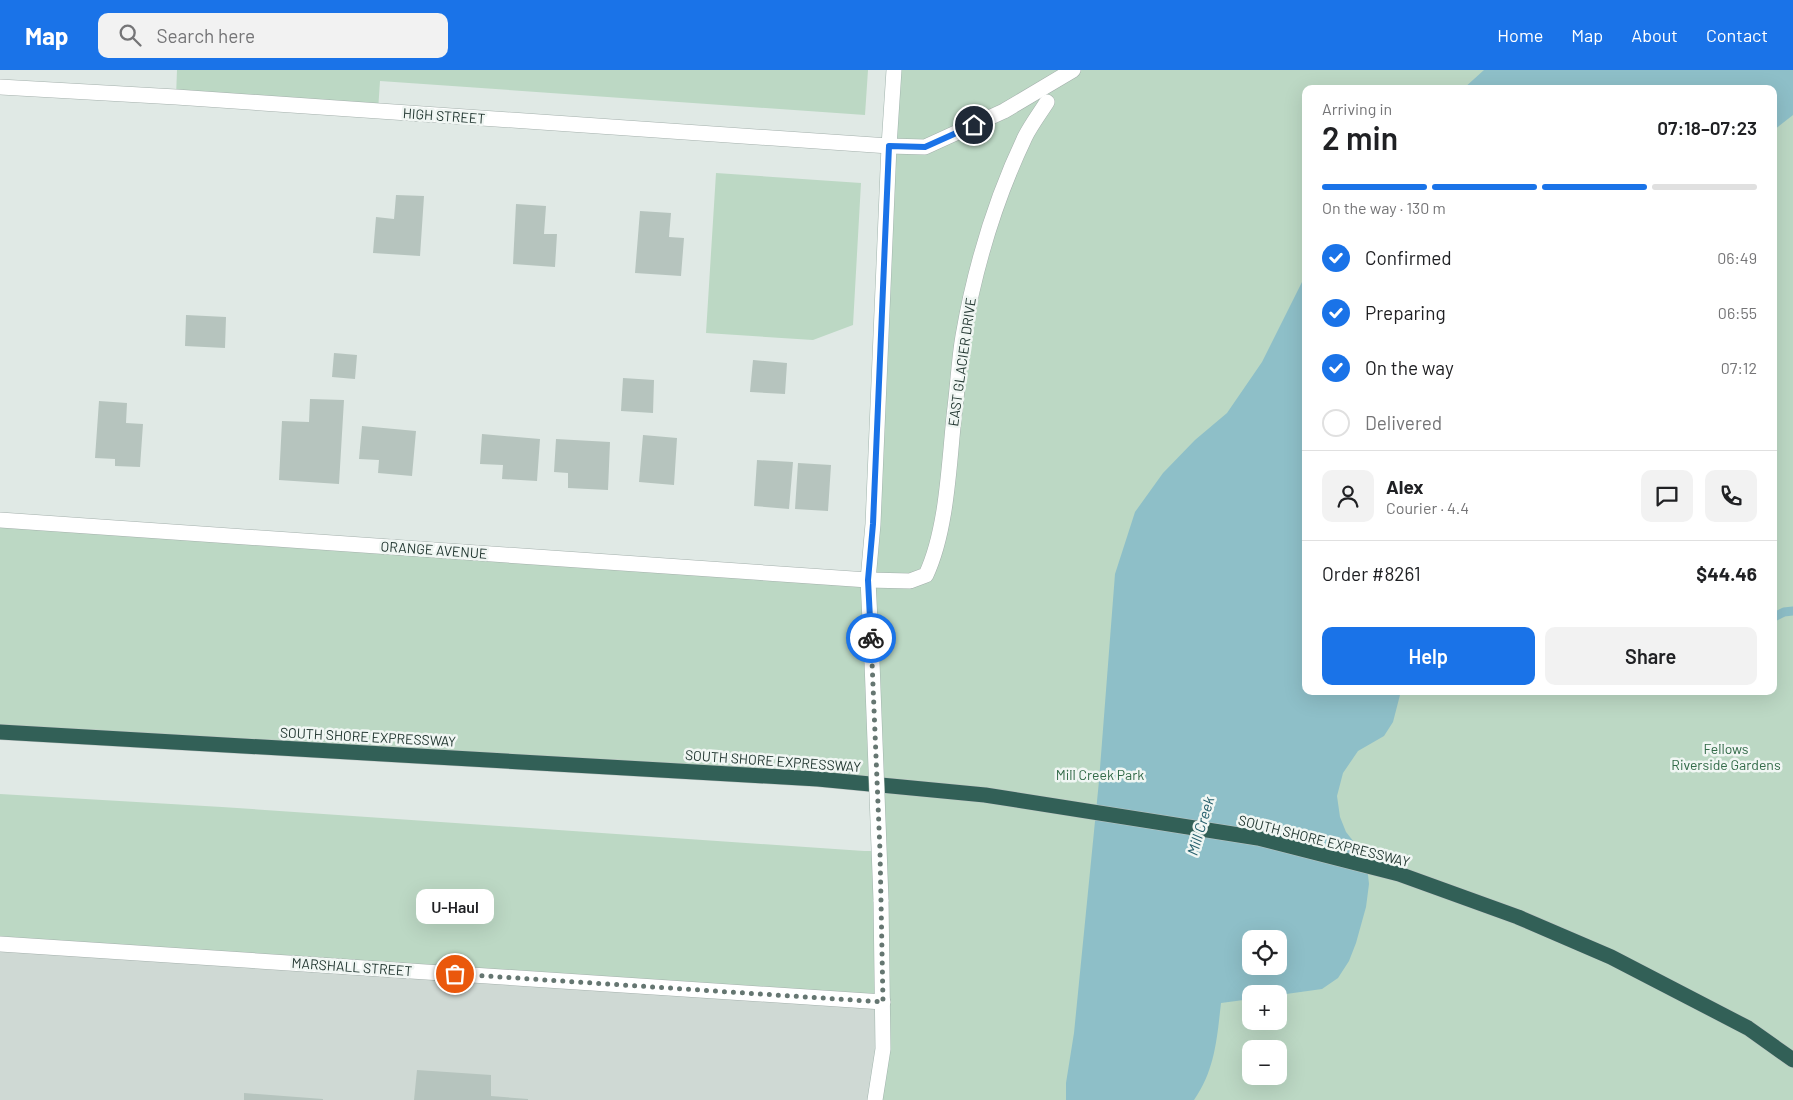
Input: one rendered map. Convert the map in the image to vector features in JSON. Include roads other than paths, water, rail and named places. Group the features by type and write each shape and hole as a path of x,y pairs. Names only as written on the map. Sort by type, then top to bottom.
{"highway":[{"name":"SOUTH SHORE EXPRESSWAY","path":"0,732 818,780 985,796 1258,838 1399,874 1518,917 1611,957 1748,1028 1793,1060"}],"street":[{"path":"875,1100 883,1049 883,1002 881,900 868,580 874,514 889,146 894,70"},
{"path":"889,146 925,147 1004,111 1073,70"},
{"name":"HIGH STREET","path":"0,87 889,146"},
{"name":"EAST GLACIER DRIVE","path":"868,580 910,581 926,575 935,556 943,512 963,337 973,286 986,236 1004,185 1026,136 1047,102"},
{"name":"ORANGE AVENUE","path":"0,520 868,580"},
{"name":"MARSHALL STREET","path":"0,944 883,1002"}],"water":[{"path":"1484,70 1793,70 1793,115 1777,128 1777,85 1467,85"},
{"name":"Mill Creek","path":"1302,282 1302,695 1400,695 1393,722 1384,736 1358,751 1343,773 1337,796 1340,817 1346,832 1366,857 1369,884 1366,907 1349,961 1338,978 1322,989 1287,994 1287,985 1242,985 1242,1000 1221,1003 1211,1065 1207,1077 1194,1100 1066,1100 1066,1083 1074,1033 1099,781 1115,574 1135,512 1163,473 1195,440 1227,413 1262,362"}],"waterway":[{"path":"1777,616 1793,611"}],"place":[{"name":"U-Haul","path":"455,974"}],"park label":[{"name":"Fellows Riverside Gardens","path":"1726,758"},
{"name":"Mill Creek Park","path":"1100,775"}]}
